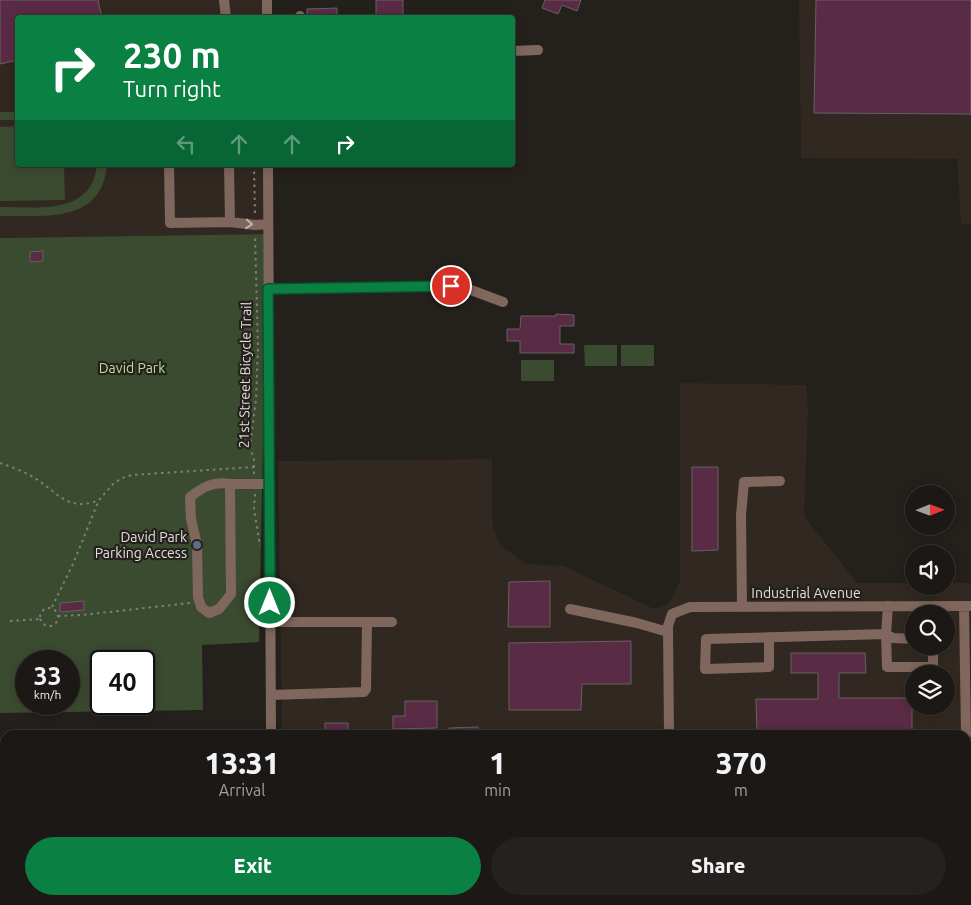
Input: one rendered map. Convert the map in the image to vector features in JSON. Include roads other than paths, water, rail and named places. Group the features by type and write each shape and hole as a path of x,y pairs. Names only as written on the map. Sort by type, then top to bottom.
{"street":[{"path":"224,0 226,15"},
{"path":"267,0 267,15"},
{"path":"515,51 538,50"},
{"path":"169,167 170,223 230,222 255,225 268,224"},
{"path":"229,167 230,222"},
{"path":"268,167 271,730"},
{"path":"268,289 451,286 471,290 503,302"},
{"path":"742,607 741,515 744,482 780,481"},
{"path":"230,484 231,594 219,609 209,613 201,607 199,601 197,545 191,519 190,497 202,487 219,482 230,484 270,484"},
{"path":"888,606 886,634 888,667 933,667 933,655"},
{"path":"966,730 968,606"},
{"name":"Industrial Avenue","path":"669,730 668,632 672,614 680,610 690,607 968,606"},
{"path":"570,609 637,623 668,632"},
{"path":"270,622 392,622"},
{"path":"271,695 364,692 366,689 367,622"},
{"path":"769,637 769,667 705,669 706,639 769,637 886,634 893,638 905,639"}],"place":[{"name":"David Park Parking Access","path":"197,545"}],"park label":[{"name":"David Park","path":"132,368"}]}
